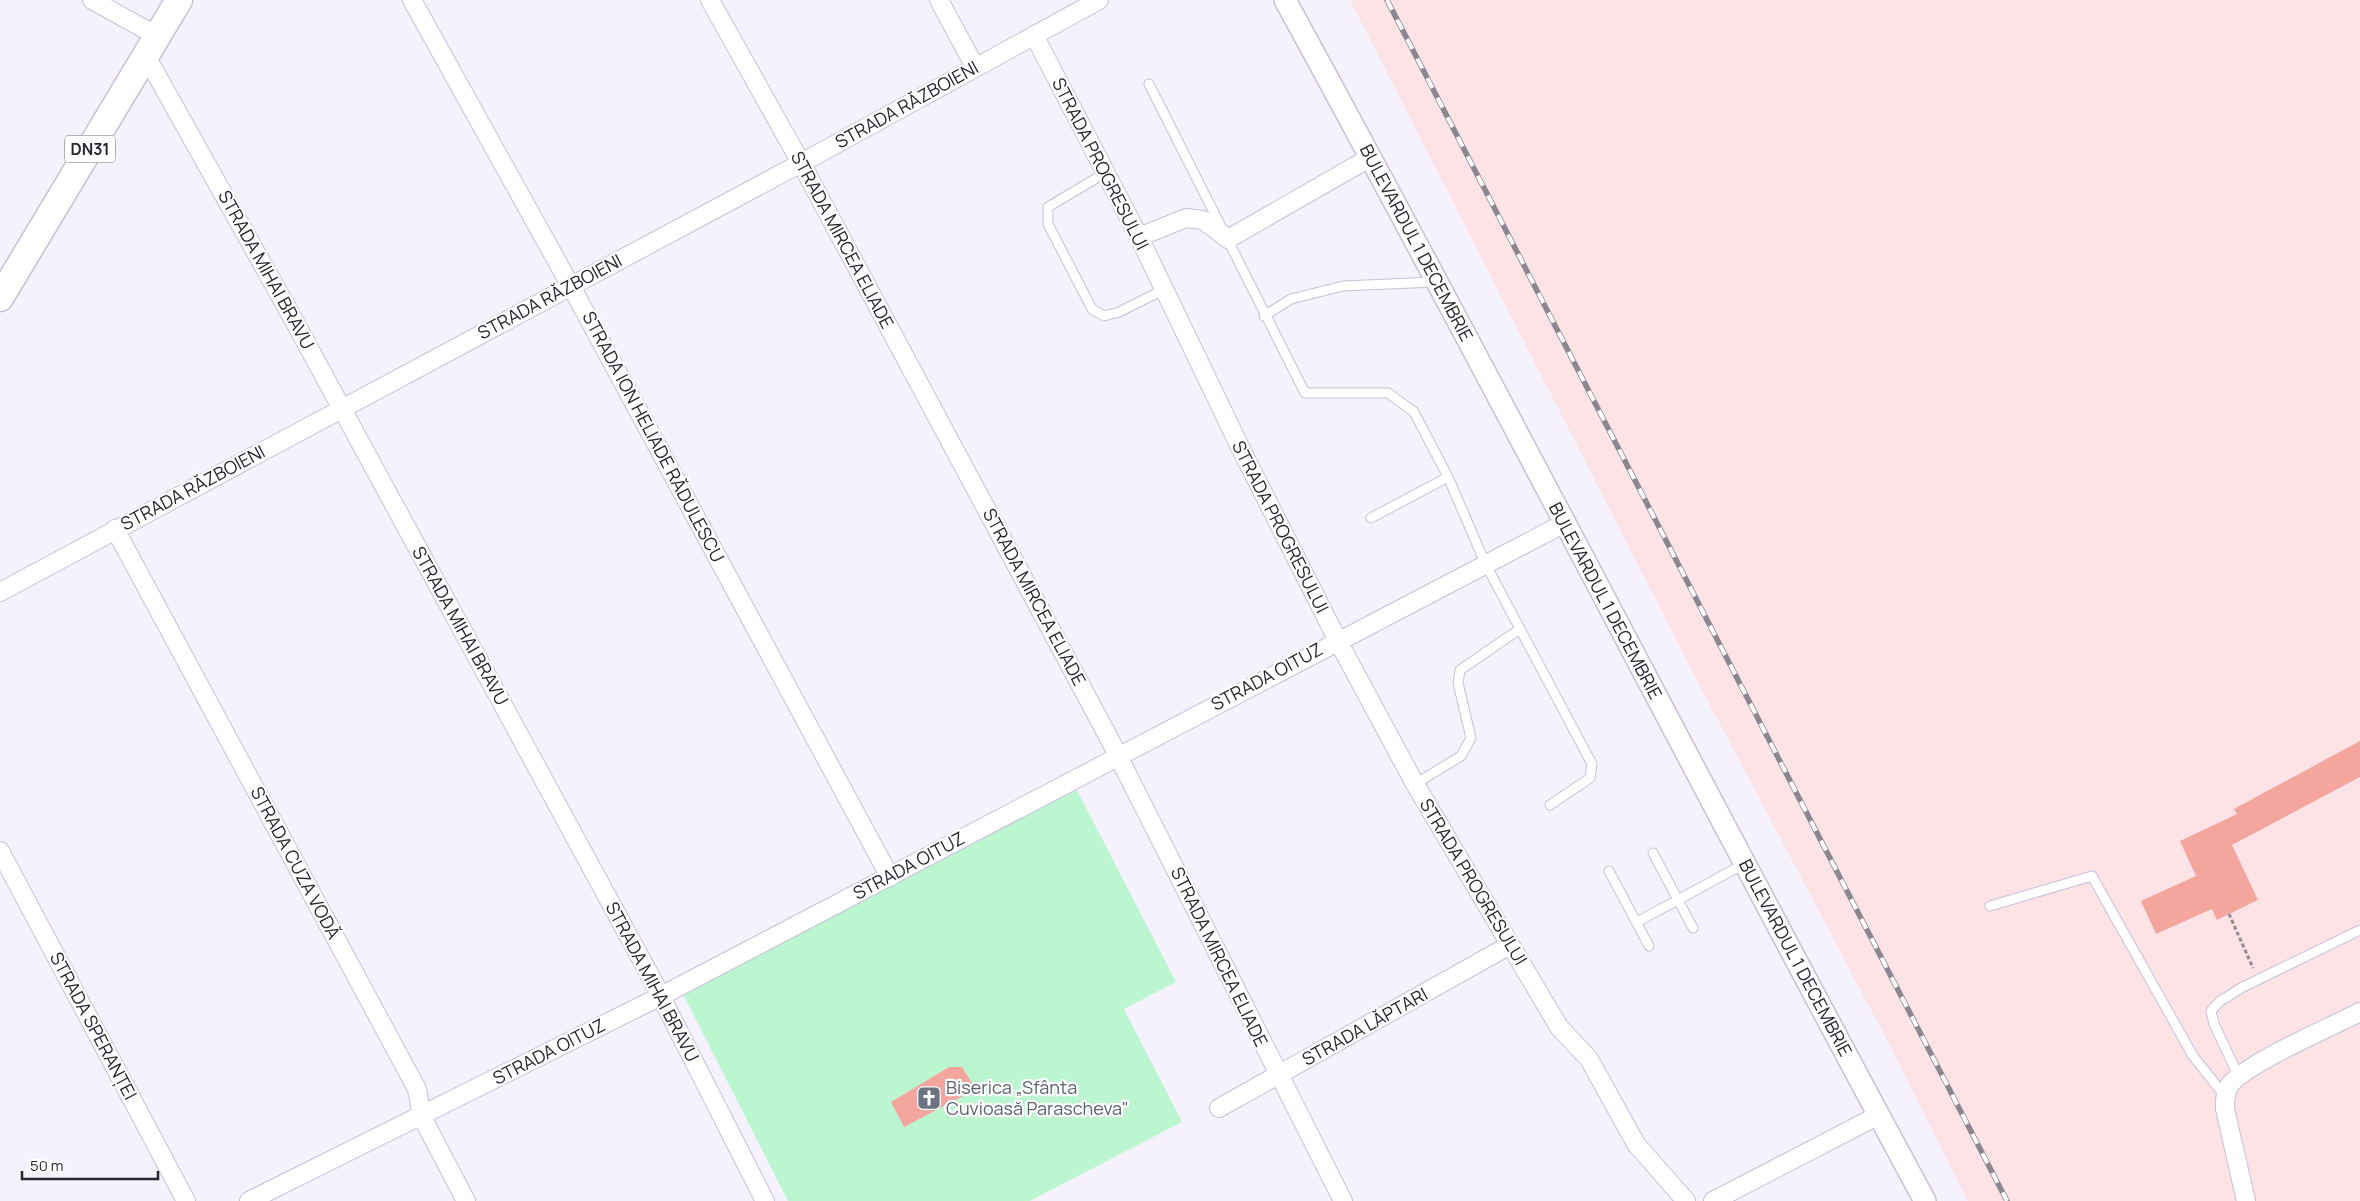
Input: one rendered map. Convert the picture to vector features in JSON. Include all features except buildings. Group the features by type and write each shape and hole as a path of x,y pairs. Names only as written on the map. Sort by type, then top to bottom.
{"main road":[{"name":"DN31","path":"0,298 179,0"}],"street":[{"path":"92,0 152,46"},
{"name":"STRADA ION HELIADE RĂDULESCU","path":"412,0 570,285 890,876"},
{"name":"STRADA MIRCEA ELIADE","path":"710,0 801,163 1118,755 1343,1201"},
{"path":"939,0 976,67"},
{"name":"STRADA RĂZBOIENI","path":"0,592 570,285 801,163 1099,0"},
{"name":"BULEVARDUL 1 DECEMBRIE","path":"1285,0 1371,157 1744,864 1926,1201"},
{"name":"STRADA PROGRESULUI","path":"1034,35 1138,237 1338,641 1415,784 1559,1027 1589,1059 1636,1144 1686,1201"},
{"name":"STRADA MIHAI BRAVU","path":"152,46 342,408 661,996 765,1201"},
{"path":"1138,237 1186,218 1203,220 1228,239 1371,157"},
{"name":"STRADA OITUZ","path":"249,1201 661,996 1118,755 1565,523"},
{"name":"STRADA CUZA VODĂ","path":"115,529 417,1089 422,1116 466,1201"},
{"name":"STRADA SPERANȚEI","path":"0,851 186,1201"},
{"name":"STRADA LĂPTARI","path":"1219,1108 1510,945"},
{"path":"2246,1201 2229,1135 2225,1096 2229,1086 2239,1077 2274,1055 2360,1012"},
{"path":"1713,1201 1879,1115"}],"lane":[{"path":"1149,84 1228,239 1264,316 1305,394 1388,393 1414,412 1448,477 1486,565 1592,764 1590,778 1550,805"},
{"path":"1105,173 1048,207 1048,224 1092,309 1104,316 1119,312 1163,290"},
{"path":"1264,316 1291,299 1343,286 1436,282"},
{"path":"1371,518 1448,477"},
{"path":"1415,784 1461,756 1471,738 1458,683 1460,670 1520,630"},
{"path":"1653,853 1693,928"},
{"path":"1637,922 1744,864"},
{"path":"1609,871 1649,946"},
{"path":"1990,906 2092,876 2193,1056 2225,1096"},
{"path":"2239,1077 2214,1024 2211,1011 2219,1002 2258,980 2360,930"}],"path":[{"path":"2229,914 2258,980"}],"shaded area":[{"path":"1350,0 2360,0 2360,1201 1968,1201 1887,1040 1690,667"}],"green space":[{"path":"1077,790 1176,982 1124,1009 1182,1122 1030,1201 788,1201 680,988"}],"railway":[{"path":"1387,0 2007,1201"}],"place":[{"name":"Biserica „Sfânta Cuvioasă Parascheva\"","path":"929,1098"}]}
